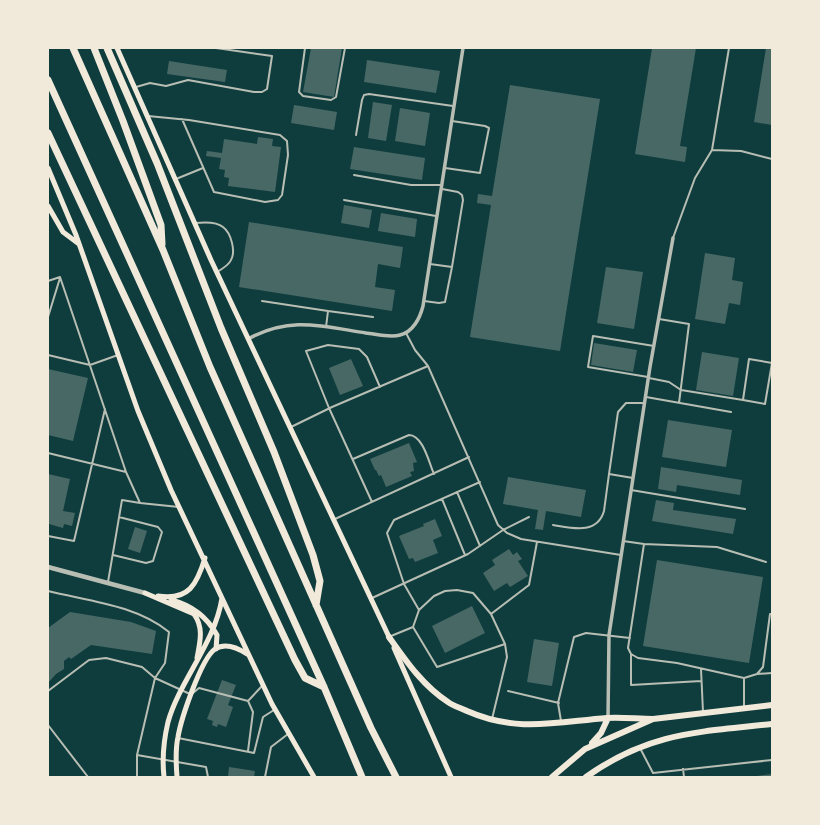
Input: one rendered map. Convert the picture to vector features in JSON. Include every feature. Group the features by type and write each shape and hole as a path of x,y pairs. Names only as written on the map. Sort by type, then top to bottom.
{"highway":[{"path":"73,48 163,250 210,367 371,728 396,777"},
{"path":"94,48 123,121 161,225 163,250"},
{"path":"107,48 157,162 221,328 280,467 313,555 320,581 316,605"},
{"path":"48,80 324,687 362,777"},
{"path":"48,133 298,666 305,678 324,687"}],"main road":[{"path":"116,48 248,340 372,598 451,777"},
{"path":"48,168 79,244 138,411 179,508 204,558 247,654 275,709 314,777"},
{"path":"48,206 63,232 79,244"},
{"path":"145,593 171,598 180,596 188,591 199,579 204,558"},
{"path":"145,593 186,604 204,617 217,635 216,649"},
{"path":"145,593 194,614 199,620 201,634 196,662"},
{"path":"164,777 163,760 166,736 172,711 213,628 220,612 222,597"},
{"path":"389,637 412,668 435,692 449,703 483,718 517,725 561,724 608,718 653,719 772,705"},
{"path":"177,777 177,738 181,722 191,695 209,656 216,649 229,646 247,654"},
{"path":"552,777 597,739 608,718"},
{"path":"585,749 653,719"},
{"path":"586,777 620,755 639,747 689,733 772,724"},
{"path":"166,736 177,738"}],"street":[{"path":"248,340 271,328 282,325 299,324 388,336 400,335 406,332 421,315 462,48"},
{"path":"608,718 609,635 654,346 673,238"},
{"path":"48,567 145,593"}],"lane":[{"path":"134,87 150,83 166,86 188,80 254,92 262,92 267,89 272,56 216,48"},
{"path":"305,48 299,92 303,96 331,100 336,97 345,48"},
{"path":"673,238 695,178 712,150 728,48"},
{"path":"356,135 364,95 453,106"},
{"path":"147,116 182,119 280,135 287,141 288,155 282,195 278,200 265,202 214,192 182,119"},
{"path":"444,168 480,173 489,128 485,126 451,121"},
{"path":"712,150 742,151 772,159"},
{"path":"175,180 203,168"},
{"path":"354,175 411,185 441,187 458,192 462,195 463,200 445,302 424,301"},
{"path":"344,200 436,216"},
{"path":"194,223 211,222 224,227 232,241 233,255 231,261 217,272"},
{"path":"429,264 452,267"},
{"path":"48,281 60,277"},
{"path":"48,317 60,277"},
{"path":"60,277 126,472 140,503"},
{"path":"262,301 374,317"},
{"path":"326,327 328,311"},
{"path":"659,319 689,324 679,403"},
{"path":"406,332 415,350 428,366 498,525 503,530 521,539 621,556"},
{"path":"654,346 593,336 588,367 669,382 681,390 765,404 772,364 749,359 743,400"},
{"path":"372,502 329,408 306,351 328,345 359,349 367,357 380,387"},
{"path":"48,355 90,365 119,354"},
{"path":"291,427 329,408 428,366"},
{"path":"646,397 731,412"},
{"path":"553,524 586,529 595,524 602,516 604,511 618,412 626,403 645,403"},
{"path":"48,536 74,541 105,408"},
{"path":"353,459 409,435 414,435 419,439 434,474"},
{"path":"48,453 126,472"},
{"path":"335,519 469,458"},
{"path":"609,474 633,478"},
{"path":"419,610 404,584 387,533 394,520 480,482"},
{"path":"631,490 745,509"},
{"path":"457,492 480,546"},
{"path":"442,499 465,555"},
{"path":"108,583 122,500 179,508"},
{"path":"113,555 146,563 154,561 162,532 158,527 119,516"},
{"path":"372,598 465,555 503,530 529,517"},
{"path":"623,541 644,544 717,547 766,562"},
{"path":"491,614 529,585 537,542"},
{"path":"644,544 628,648 631,654 631,685 701,680"},
{"path":"389,637 413,627 419,610 434,596 445,591 457,590 473,593 491,614 506,644 507,657 492,720"},
{"path":"48,591 130,610 161,625 169,632 165,663 155,678 137,755 137,777"},
{"path":"757,674 763,667 770,614 772,614"},
{"path":"413,627 437,667 506,644"},
{"path":"561,724 559,703 574,636 586,633 630,638"},
{"path":"631,654 638,658 744,678 757,674 772,673"},
{"path":"48,691 89,660 106,658 142,667 155,678 191,695 199,688 248,700"},
{"path":"701,669 703,713"},
{"path":"744,678 744,709"},
{"path":"248,700 263,685"},
{"path":"508,691 559,703"},
{"path":"248,700 253,712 248,751"},
{"path":"177,738 254,752 263,716 275,709"},
{"path":"48,724 88,777"},
{"path":"265,777 271,747 289,734"},
{"path":"639,747 653,773 772,760"},
{"path":"137,755 206,767 208,777"},
{"path":"683,769 684,777"}],"building":[{"path":"311,48 342,48 334,97 303,92"},
{"path":"652,48 696,48 680,146 687,147 685,162 635,154"},
{"path":"766,48 772,48 772,125 754,122"},
{"path":"367,60 440,71 436,93 364,82"},
{"path":"169,61 227,70 225,82 167,74"},
{"path":"510,85 600,99 560,351 470,337 491,205 477,203 478,194 492,196"},
{"path":"373,102 392,105 386,141 368,138"},
{"path":"294,105 337,112 334,130 291,123"},
{"path":"400,108 430,113 425,146 395,141"},
{"path":"258,137 273,139 272,146 281,147 275,192 228,186 229,178 224,177 225,170 219,169 221,158 206,156 207,151 222,153 224,139 257,144"},
{"path":"354,147 425,158 422,180 350,169"},
{"path":"344,205 372,210 369,228 341,223"},
{"path":"381,213 417,219 415,237 378,231"},
{"path":"249,222 403,247 400,268 378,264 375,287 395,290 392,311 239,287"},
{"path":"705,253 735,258 732,280 743,282 740,305 729,303 725,324 695,319"},
{"path":"606,267 643,272 634,329 597,323"},
{"path":"594,343 637,350 633,372 591,365"},
{"path":"702,352 739,358 733,396 696,390"},
{"path":"351,359 363,386 340,395 329,368"},
{"path":"48,369 88,378 73,441 48,435"},
{"path":"668,420 732,430 726,467 662,457"},
{"path":"409,443 417,462 413,463 414,471 410,472 412,476 386,487 381,475 379,476 370,459"},
{"path":"661,467 742,480 740,495 677,485 676,492 658,489"},
{"path":"48,474 70,479 63,511 75,513 72,526 64,524 63,528 49,524"},
{"path":"508,477 586,490 581,517 546,511 543,530 535,529 538,510 503,504"},
{"path":"656,500 674,503 673,510 736,519 733,534 652,521"},
{"path":"435,519 442,536 433,540 438,553 415,562 413,558 409,559 399,536 424,526 423,524"},
{"path":"135,527 147,531 140,553 128,549"},
{"path":"509,549 513,555 517,552 522,559 518,561 528,576 510,587 507,583 494,591 483,573 495,565 492,560"},
{"path":"657,560 763,577 749,663 643,646"},
{"path":"472,606 485,633 445,653 432,626"},
{"path":"70,612 131,622 156,631 152,654 91,645 71,659 69,657 64,661 64,669 56,674 48,683 48,628"},
{"path":"534,639 559,643 552,686 527,682"},
{"path":"222,680 236,685 228,705 233,707 226,727 218,724 217,727 212,725 213,721 207,719"},
{"path":"229,767 255,771 254,777 228,777"},
{"path":"772,774 772,777 757,777 757,776"}]}
